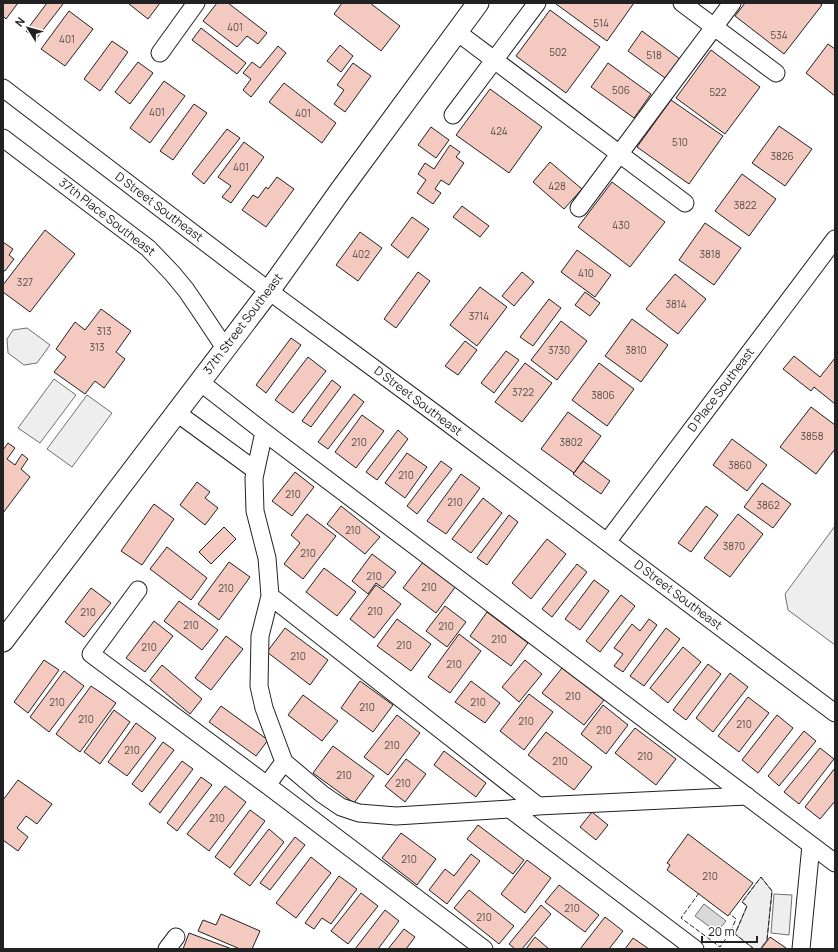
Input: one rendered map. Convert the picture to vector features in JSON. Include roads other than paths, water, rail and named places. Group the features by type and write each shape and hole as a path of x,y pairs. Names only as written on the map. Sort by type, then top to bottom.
{"street":[{"path":"160,53 196,3"},
{"name":"37th Street Southeast","path":"3,641 269,291 340,191 478,3"},
{"path":"453,115 537,3"},
{"path":"682,3 776,73"},
{"path":"579,208 732,3"},
{"path":"457,32 685,203"},
{"name":"D Street Southeast","path":"3,88 269,291 835,713"},
{"name":"37th Place Southeast","path":"3,138 148,248 164,263 186,290 225,348"},
{"name":"D Place Southeast","path":"607,542 835,239"},
{"path":"200,382 264,432 835,863"},
{"path":"177,413 255,470"},
{"path":"264,432 254,478 255,511 267,558 270,596 260,636 258,686 264,708 284,762 322,794 341,807 360,813 396,816 538,806 747,796"},
{"path":"138,590 91,654 484,949"},
{"path":"270,596 538,806"},
{"path":"267,785 284,762"},
{"path":"510,809 695,949"},
{"path":"801,949 811,845"}]}
